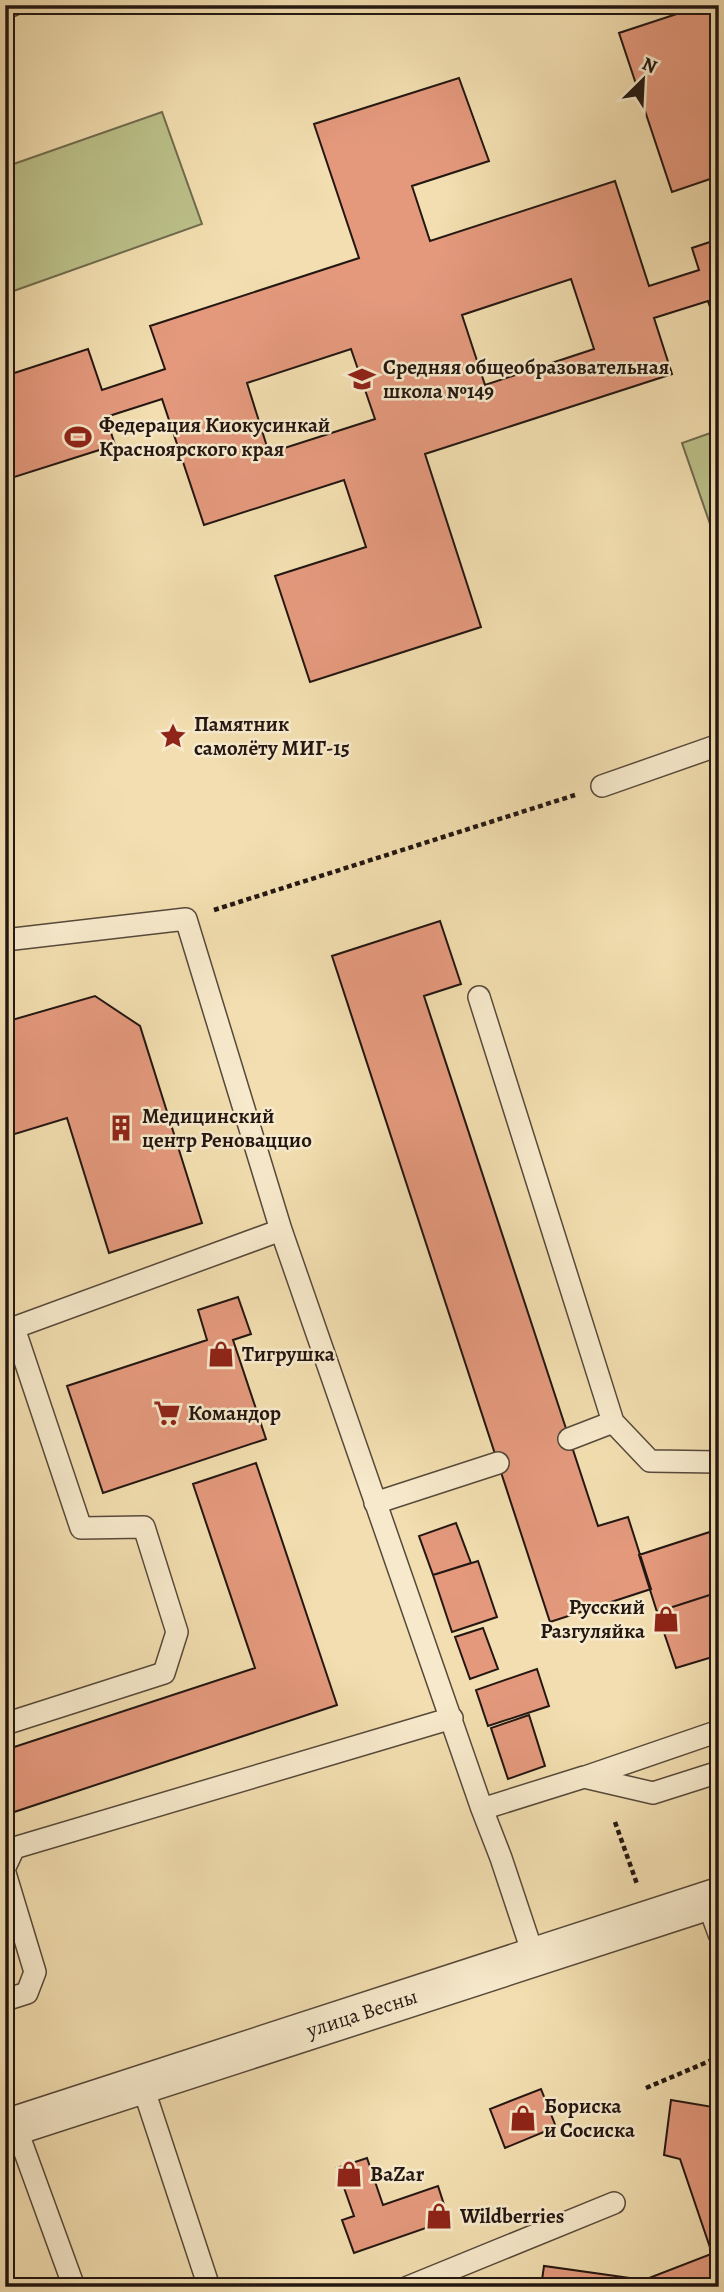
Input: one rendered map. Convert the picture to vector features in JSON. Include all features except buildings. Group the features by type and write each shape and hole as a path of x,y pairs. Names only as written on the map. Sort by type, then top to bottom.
{"street":[{"name":"улица Весны","path":"10,2127 534,1957 715,1911"}],"lane":[{"path":"5,8 13,5"},
{"path":"602,786 719,745"},
{"path":"5,940 186,919 281,1230 534,1957"},
{"path":"479,997 613,1422 650,1461 719,1462"},
{"path":"5,1722 164,1673 177,1632 144,1527 80,1528 10,1329 281,1230"},
{"path":"569,1439 613,1422"},
{"path":"374,1503 498,1463"},
{"path":"5,1867 14,1848 452,1718"},
{"path":"482,1809 719,1731"},
{"path":"584,1777 653,1793 719,1772"},
{"path":"5,1873 34,1972 27,1993 5,2000"},
{"path":"142,2084 209,2287"},
{"path":"10,2127 74,2287"},
{"path":"408,2287 614,2203"}],"path":[{"path":"186,919 602,786"},
{"path":"646,2088 719,2057"}],"green space":[{"path":"162,112 202,224 5,294 5,167"},
{"path":"719,430 719,550 682,443"}],"place":[{"name":"Средняя общеобразовательная школа №149","path":"362,379"},
{"name":"Федерация Киокусинкай Красноярского края","path":"78,437"},
{"name":"Памятник самолёту МИГ-15","path":"173,736"},
{"name":"Медицинский центр Реноваццио","path":"121,1128"},
{"name":"Тигрушка","path":"221,1354"},
{"name":"Командор","path":"167,1413"},
{"name":"Русский Разгуляйка","path":"666,1619"},
{"name":"Бориска и Сосиска","path":"523,2118"},
{"name":"BaZar","path":"349,2174"},
{"name":"Wildberries","path":"439,2216"}]}
